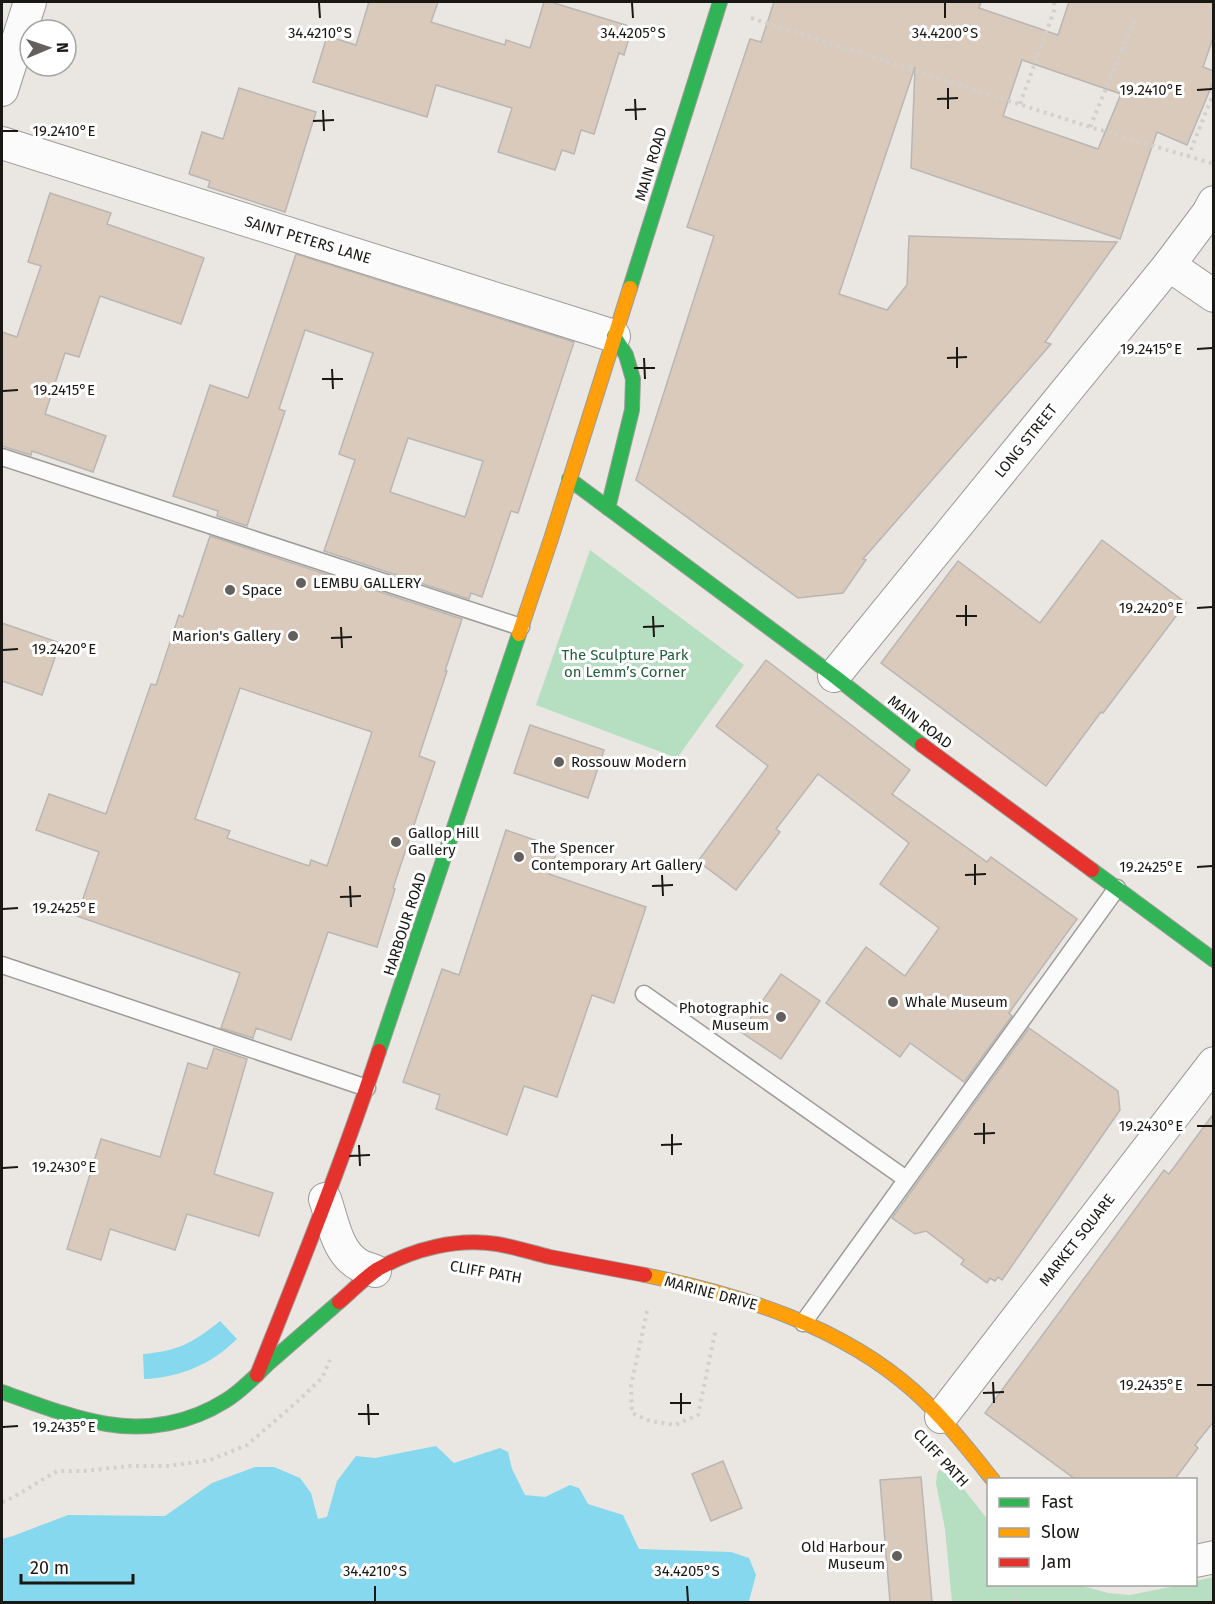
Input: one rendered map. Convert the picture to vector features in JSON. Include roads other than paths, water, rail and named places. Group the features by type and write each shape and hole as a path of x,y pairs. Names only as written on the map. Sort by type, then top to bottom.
{"street":[{"path":"2,90 30,2"},
{"name":"MAIN ROAD","path":"719,4 569,478 834,676 938,757 1214,960"},
{"name":"SAINT PETERS LANE","path":"2,143 614,336"},
{"name":"LONG STREET","path":"834,676 1169,265 1214,202"},
{"path":"1169,265 1214,296"},
{"path":"608,508 633,411 633,379 626,355 614,336"},
{"name":"HARBOUR ROAD","path":"257,1375 367,1088 569,478"},
{"name":"MARKET SQUARE","path":"942,1417 1214,1063"},
{"path":"325,1199 340,1245 349,1257 361,1266 375,1271"},
{"name":"MARINE DRIVE","path":"2,1392 95,1423 133,1427 170,1424 206,1411 227,1400 375,1271 423,1248 473,1242 496,1244 669,1280 717,1292 802,1323 843,1342 881,1365 912,1389 942,1417 992,1478"},
{"path":"1197,1561 1214,1557"}],"lane":[{"path":"2,457 521,627"},
{"path":"802,1323 1117,888"},
{"path":"2,965 367,1088"},
{"path":"644,993 906,1179"}],"water":[{"path":"220,1321 237,1339 217,1356 194,1368 170,1376 144,1379 143,1354 166,1351 184,1345"},
{"path":"436,1446 454,1463 500,1448 508,1452 512,1469 525,1495 545,1497 570,1485 579,1488 588,1504 623,1515 639,1549 731,1552 749,1558 756,1575 749,1601 2,1602 2,1539 68,1515 165,1516 212,1483 255,1467 274,1467 300,1478 311,1493 318,1519 327,1517 337,1481 356,1456 375,1458"}],"place":[{"name":"LEMBU GALLERY","path":"301,583"},
{"name":"Space","path":"230,590"},
{"name":"Marion's Gallery","path":"293,636"},
{"name":"Rossouw Modern","path":"559,762"},
{"name":"Gallop Hill Gallery","path":"396,842"},
{"name":"The Spencer Contemporary Art Gallery","path":"519,857"},
{"name":"Whale Museum","path":"893,1002"},
{"name":"Photographic Museum","path":"781,1017"},
{"name":"Old Harbour Museum","path":"897,1556"}],"park label":[{"name":"The Sculpture Park on Lemm’s Corner","path":"625,664"}]}
